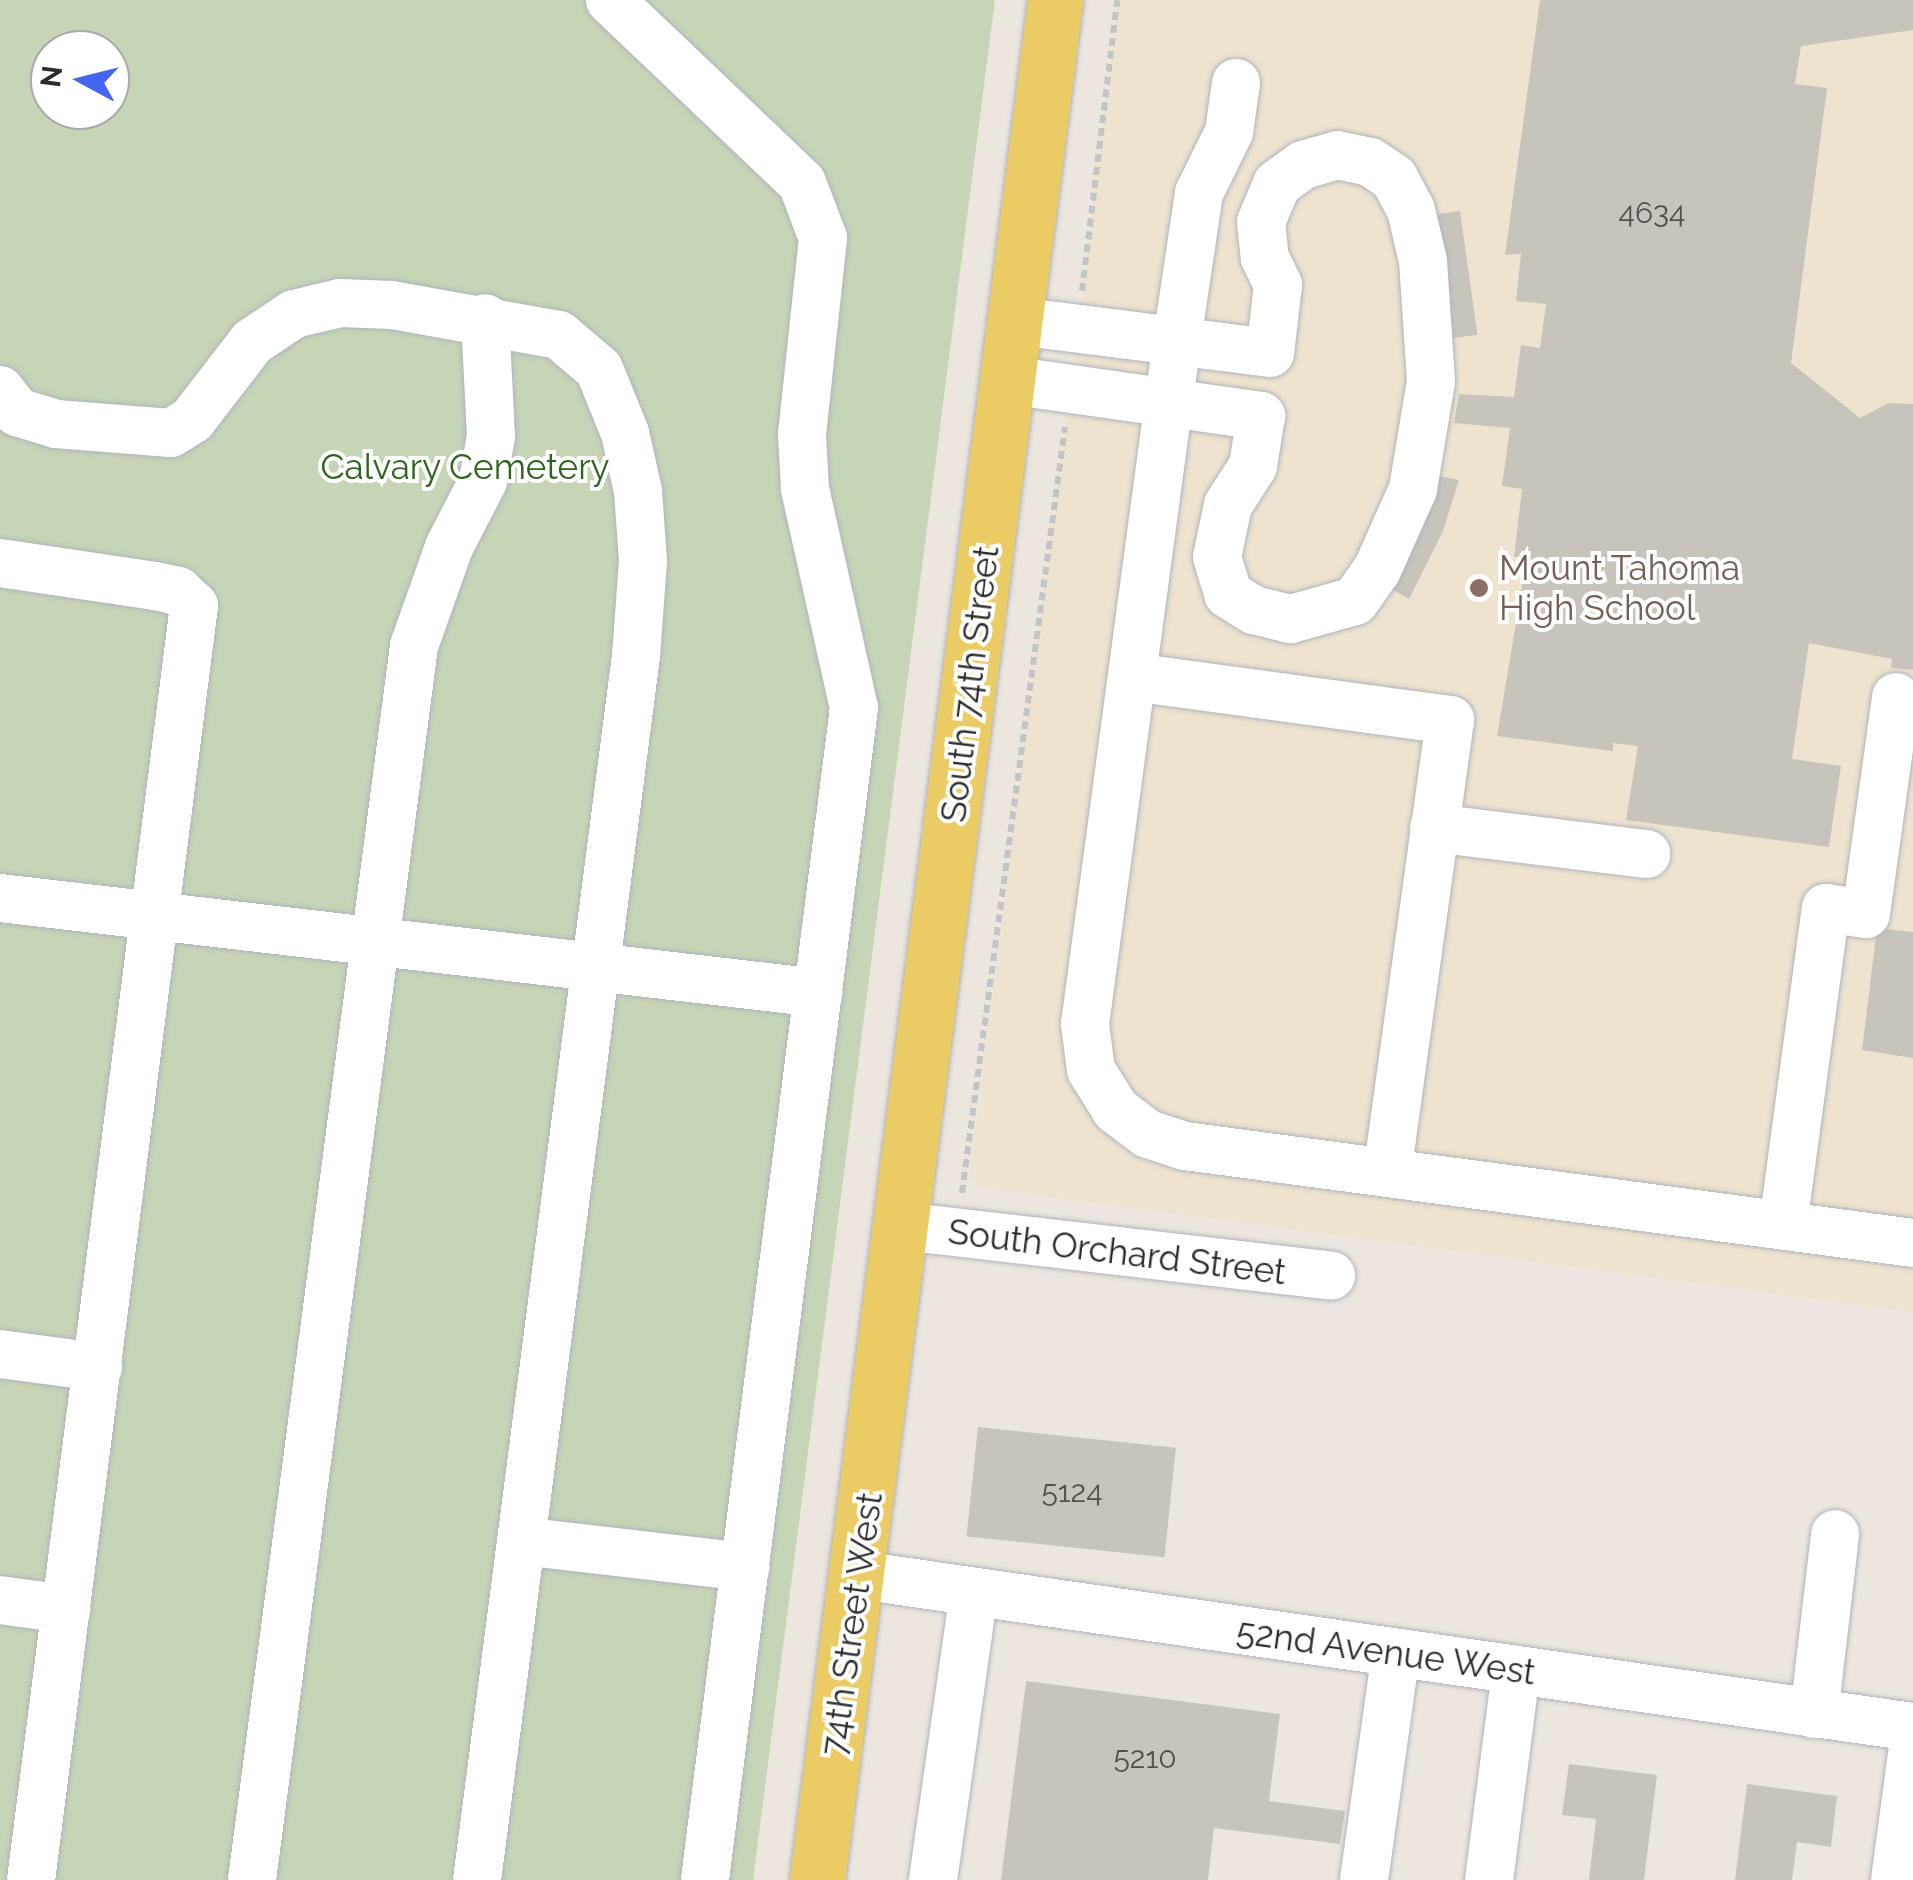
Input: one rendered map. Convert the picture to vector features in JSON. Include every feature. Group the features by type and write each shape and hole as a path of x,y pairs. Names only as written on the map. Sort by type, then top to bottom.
{"main road":[{"name":"South 74th Street","path":"886,1368 1056,0"},
{"name":"74th Street West","path":"817,1880 886,1368"}],"street":[{"path":"610,0 802,183 823,238 802,435 805,489 854,708 705,1880"},
{"path":"1236,83 1229,132 1198,193 1176,341 1085,1024 1092,1070 1116,1110 1148,1134 1185,1146 1913,1242"},
{"path":"1338,155 1370,162 1394,178 1411,210 1423,261 1431,381 1413,489 1378,570 1355,601 1326,614 1292,618 1254,610 1228,594 1217,557 1228,504 1253,466 1261,416 1278,285 1265,258 1261,222 1276,184 1303,165 1338,155"},
{"path":"0,390 17,412 56,424 171,433 192,420 252,342 294,314 340,303 484,318 560,335 599,369 625,433 638,491 643,561 636,656 477,1880"},
{"path":"252,1880 414,646 449,548 483,481 489,451 492,386 484,318"},
{"path":"1015,321 1270,353"},
{"path":"1008,380 1261,416"},
{"path":"0,563 155,586 178,592 194,606 31,1880"},
{"path":"1132,677 1450,720 1386,1172"},
{"path":"1783,1226 1826,908 1866,914 1896,696"},
{"path":"1434,828 1646,854"},
{"path":"0,898 820,993"},
{"name":"South Orchard Street","path":"902,1226 1331,1276"},
{"path":"0,1354 98,1367"},
{"path":"1814,1714 1835,1534"},
{"path":"521,1541 745,1567"},
{"name":"52nd Avenue West","path":"859,1575 1913,1726"},
{"path":"933,1880 974,1592"},
{"path":"0,1600 66,1609"},
{"path":"1364,1880 1396,1653"},
{"path":"1489,1880 1516,1671"},
{"path":"1895,1880 1913,1747"}],"path":[{"path":"1078,328 1117,0"},
{"path":"957,1234 1070,389"}],"shaded area":[{"name":"Mount Tahoma High School","path":"1119,0 1913,0 1913,1312 983,1188 970,1175"}],"green space":[{"name":"Calvary Cemetery","path":"0,0 995,0 753,1880 0,1880"}],"building":[{"path":"1540,0 1913,0 1913,30 1801,46 1795,84 1827,88 1791,363 1860,418 1889,403 1913,404 1913,670 1891,668 1892,659 1809,643 1792,759 1841,766 1829,847 1626,820 1638,746 1613,743 1613,751 1497,736 1524,575 1522,557 1514,557 1522,489 1502,486 1510,428 1454,423 1459,394 1514,397 1521,345 1540,348 1546,304 1516,301 1521,254 1505,255"},
{"path":"1460,211 1477,335 1454,338 1436,214"},
{"path":"1434,475 1459,480 1443,531 1409,599 1388,587"},
{"path":"1877,928 1913,932 1913,1058 1862,1050"},
{"path":"978,1427 1176,1448 1164,1557 967,1536"},
{"path":"1026,1681 1280,1714 1269,1801 1345,1811 1340,1844 1214,1828 1208,1880 1001,1880"},
{"path":"1569,1764 1657,1775 1644,1880 1589,1880 1596,1819 1562,1815"},
{"path":"1747,1784 1837,1796 1831,1847 1797,1842 1792,1880 1735,1880"}],"place":[{"name":"Mount Tahoma High School","path":"1479,588"}]}
